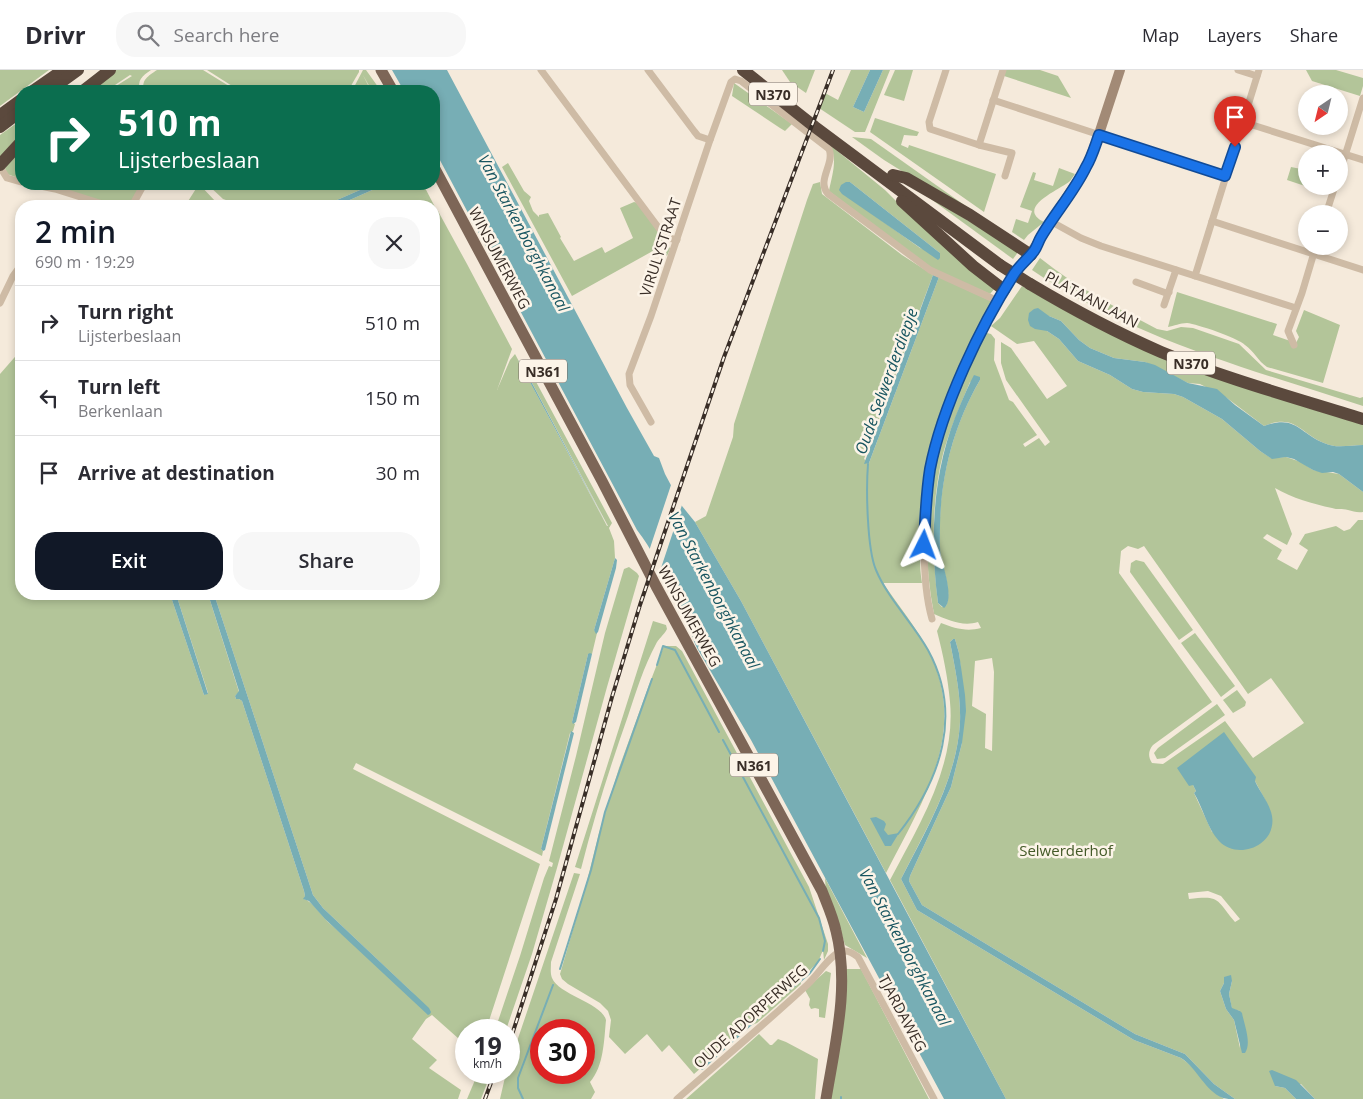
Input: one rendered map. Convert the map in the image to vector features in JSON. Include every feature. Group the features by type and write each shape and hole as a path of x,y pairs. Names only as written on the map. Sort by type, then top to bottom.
{"highway":[{"path":"41,85 62,70"},
{"path":"57,85 78,70"},
{"path":"91,85 110,70"},
{"name":"PLATAANLAAN","path":"756,70 890,178"},
{"name":"PLATAANLAAN","path":"739,74 761,85 1003,261 1094,320 1162,352 1363,420"},
{"path":"0,115 15,104"},
{"path":"0,126 15,115"},
{"path":"0,166 15,149"},
{"name":"N370","path":"1004,290 979,271 904,203 890,178 906,178 961,210 1027,256"},
{"name":"PLATAANLAAN","path":"1032,280 1164,344 1224,366 1363,410"}],"main road":[{"path":"381,70 390,85"},
{"name":"WINSUMERWEG","path":"440,178 656,586 822,891 836,931 840,952 842,998 826,1099"}],"street":[{"path":"541,70 660,231 669,238 677,240"},
{"path":"648,70 694,132 698,136 710,140"},
{"path":"946,70 929,122 930,129 1012,154 1005,176"},
{"path":"979,145 1003,70"},
{"path":"932,619 924,576 924,545 930,468 942,425 971,354 1004,290 1027,256 1032,244 1040,238 1052,222 1086,168 1120,70"},
{"path":"1195,276 1258,73 1238,70"},
{"path":"739,74 741,81 829,149 831,156 823,184 828,194 930,270 998,301"},
{"name":"VIRULYSTRAAT","path":"651,422 630,385 629,374 651,316 731,82 739,74"},
{"path":"1348,145 1363,98"},
{"path":"993,100 1225,176"},
{"path":"1243,122 1316,145"},
{"path":"1348,155 1363,160"},
{"path":"0,166 7,178 15,180"},
{"path":"58,190 90,200"},
{"path":"1212,221 1298,250"},
{"path":"1052,222 1081,238 1296,308"},
{"path":"1294,345 1288,331 1302,294 1313,255 1363,270"},
{"path":"1164,305 1176,270"},
{"path":"0,303 15,273"},
{"path":"1136,282 1166,293 1169,292"},
{"name":"OUDE ADORPERWEG","path":"677,1099 807,985 840,952"},
{"name":"TJARDAWEG","path":"840,952 850,952 858,957 934,1099"}],"green space":[{"path":"0,70 49,70 29,85 15,85 15,95 0,106"},
{"path":"114,70 151,70 141,79 139,85 118,85 132,76 130,75 115,85 95,85"},
{"path":"157,70 203,70 227,85 144,85 148,76"},
{"path":"207,70 359,70 351,85 231,85"},
{"path":"363,70 366,70 377,85 369,85 363,75 368,85 355,85"},
{"path":"782,70 815,70 806,93 790,82"},
{"path":"851,70 870,70 853,107 864,112 883,70 890,70 865,132 855,132 819,108 825,93 838,100"},
{"path":"895,70 913,70 904,101 884,95"},
{"path":"1006,70 1040,70 1058,76 1071,98 1004,76"},
{"path":"1306,70 1336,70 1363,78 1363,86 1360,96 1348,92 1348,85 1325,85 1312,81"},
{"path":"734,83 792,124 785,131 732,96"},
{"path":"875,118 919,132 917,136 904,135 901,145 908,148 909,145 996,174 984,212 870,132"},
{"path":"15,124 15,141 0,157 0,135"},
{"path":"852,137 871,139 1021,245 884,160"},
{"path":"830,145 885,190 914,219 995,288 990,294 930,268 829,191 834,168","holes":["846,182 850,182 940,253 920,248 864,208"]},
{"path":"15,154 15,177 7,174 5,168"},
{"path":"508,163 524,191 531,197 529,201 533,211 539,217 539,215 548,213 574,261 602,247 605,253 633,238 620,208 634,202 638,203 668,244 670,249 667,256 660,247 572,296 502,167"},
{"path":"1291,167 1298,168 1298,184 1287,180"},
{"path":"1059,168 1075,174 1070,181 1037,205 1034,210 1036,216 1044,222 1024,240 1012,232 1016,219 1028,223 1032,211 1020,207 1033,172 1036,173 1034,180 1053,186"},
{"path":"820,182 822,194 902,255 933,275 864,459 869,463 939,277 993,302 952,385 933,441 923,500 920,558 922,583 883,583 913,625 929,652 940,682 944,711 942,739 936,766 914,820 886,873 741,601 695,522 706,516 733,437 734,424 807,200 813,184"},
{"path":"62,190 138,190 132,200 95,200"},
{"path":"195,190 205,190 214,200 189,200"},
{"path":"213,190 360,190 337,200 223,199"},
{"path":"372,190 426,190 431,200 350,200"},
{"path":"924,194 1019,251 1013,259"},
{"path":"440,215 512,349 497,390 510,360 515,354 607,526 522,364 527,365 612,523 609,528 614,541 615,558 594,630 597,633 592,654 588,654 572,722 575,724 573,731 570,733 541,849 543,851 542,856 356,763 353,769 540,864 490,1019 455,1019 455,1035 432,1015 426,1019 412,1039 437,1060 429,1068 461,1090 458,1099 0,1099 0,374 15,357 15,600 172,600 204,695 208,693 178,600 210,600 239,692 235,696 236,699 242,701 304,891 304,899 313,905 328,922 415,995 323,908 313,895 216,600 440,600"},
{"path":"1040,258 1082,288 1157,329 1167,331 1181,327 1193,328 1239,344 1266,370 1360,398 1363,397 1363,406 1192,350 1110,315 1070,294 1032,270"},
{"name":"Selwerderhof","path":"1022,286 1082,320 1363,423 1363,445 1343,446 1333,446 1324,443 1290,423 1274,423 1264,426 1227,398 1200,384 1188,383 1145,362 1114,358 1090,348 1079,340 1061,321 1049,316 1047,331 1059,339 1078,361 1110,375 1132,389 1143,392 1174,394 1183,397 1222,419 1271,458 1286,457 1301,462 1313,470 1339,474 1363,492 1363,512 1359,512 1334,509 1310,503 1275,488 1292,534 1287,545 1267,534 1263,538 1282,550 1277,559 1297,570 1308,550 1299,544 1305,534 1336,526 1344,531 1350,529 1358,520 1363,520 1363,1099 1315,1099 1301,1084 1275,1086 1285,1088 1296,1099 1235,1099 1214,1084 1185,1054 1135,1034 922,905 909,881 910,876 951,787 962,743 961,671 955,639 950,642 959,692 960,722 958,743 947,784 901,879 917,910 1134,1040 1181,1058 1192,1067 1212,1090 1224,1099 1006,1099 890,880 933,794 947,749 950,726 950,702 945,666 937,631 941,623 955,628 981,628 978,622 961,623 934,614 928,564 928,516 934,467 946,418 973,353 979,341 987,333 991,334 995,339 994,360 1009,400 1013,402 1037,435 1023,444 1025,447 1039,438 1045,446 1050,442 1006,380 1001,363 1001,342 1011,348 1047,399 1067,386 1034,341 1017,344 991,326 1000,318","holes":["980,380 953,441 943,484 940,550 948,599 946,606 942,607 938,603 934,547 936,491 943,454 970,382","1128,546 1138,549 1144,546 1248,694 1271,678 1304,723 1253,758 1225,721 1163,764 1152,763 1149,754 1153,745 1212,702 1119,573 1121,551","992,658 994,672 992,751 985,748 986,714 972,706 975,661","1255,781 1269,809 1271,828 1212,832 1194,793 1196,791 1193,785","1208,891 1221,896 1240,919 1235,922 1220,904 1212,898 1189,899 1188,893","1232,981 1229,994 1232,1009 1240,1011 1240,1048 1234,1020 1226,1009 1220,991 1224,983"]},
{"path":"1177,292 1277,324 1273,335 1296,343 1299,337 1296,331 1304,310 1340,325 1323,383 1267,367 1241,342 1217,332 1187,323 1168,327"},
{"path":"1136,560 1144,562 1193,630 1179,640 1130,572 1131,563"},
{"path":"629,567 639,576 532,954 510,1019 499,1019 544,878 549,866 552,867 553,863 549,861 605,633 624,569"},
{"path":"653,621 666,625 667,629 657,642 640,679 591,830 581,869 575,867"},
{"path":"1195,633 1235,686 1221,697 1181,643"},
{"path":"664,646 676,646 682,651 809,887 828,944 828,951 824,960 823,950 818,962 800,980 801,984 757,1023 749,1026 694,1074 669,1045 662,1052 647,1034 625,1054 609,1037 611,1020 608,1011 600,1003 568,984 562,979 560,974 619,768"},
{"path":"1237,690 1246,702 1245,706 1233,713 1223,700"},
{"path":"1217,704 1225,715 1165,758 1157,759 1154,753 1158,748"},
{"path":"574,873 580,874 551,962 551,972 556,984 603,1014 606,1020 601,1061 595,1076 595,1019 530,1019 530,1084 591,1084 595,1092 591,1099 500,1099 503,1084 520,1084 520,1033"},
{"path":"825,878 867,958 845,945 837,918 826,894"},
{"path":"846,969 861,969 929,1099 830,1099"},
{"path":"826,971 831,973 825,1018 819,1017 819,1009 811,1009 809,1005 810,999 805,990"},
{"path":"759,1034 770,1045 778,1039 818,1059 815,1099 686,1099"},
{"path":"473,1084 487,1084 481,1099 467,1099"}],"water":[{"name":"Van Starkenborghkanaal","path":"392,70 447,70 627,408 654,456 659,458 665,474 682,506 695,522 741,601 1006,1099 944,1099 751,740 697,648 687,622 656,560 637,530 440,160 440,85 401,85"},
{"path":"870,70 883,70 864,112 853,107"},
{"path":"850,182 940,253 940,258 938,260 842,194 839,190 841,185"},
{"path":"360,190 372,190 350,200 337,200"},
{"path":"933,275 939,277 869,463 864,464"},
{"path":"1038,308 1049,316 1061,321 1079,340 1090,348 1114,358 1155,365 1188,383 1217,389 1264,426 1283,422 1290,423 1329,445 1363,445 1363,492 1339,474 1333,472 1322,473 1286,457 1272,459 1222,419 1183,397 1174,394 1143,392 1132,389 1110,375 1078,361 1059,339 1047,331 1030,326 1028,320 1029,313"},
{"path":"518,360 523,366 608,527"},
{"path":"974,375 980,377 980,380 956,432 943,488 940,548 949,593 947,604 944,608 938,603 934,552 934,526 939,476 944,451 952,427"},
{"path":"615,558 617,560 616,568 596,634 594,630"},
{"path":"172,600 178,600 208,694 204,695"},
{"path":"210,600 216,600 313,895 323,908 429,1008 430,1014 428,1015 325,919 309,901 303,899 305,896 304,891 242,701 236,699 235,696 239,691"},
{"path":"955,639 959,653 966,711 962,743 951,787 910,876 909,881 922,905 1135,1034 1185,1054 1214,1084 1235,1099 1217,1095 1206,1085 1192,1067 1181,1058 1134,1040 917,910 901,879 939,804 947,784 958,743 960,702 950,642"},
{"path":"588,654 592,654 576,722 573,724"},
{"path":"571,731 574,733 545,850 543,851 541,849"},
{"path":"1224,732 1256,777 1255,781 1272,816 1272,826 1268,835 1262,842 1245,850 1227,847 1219,841 1208,824 1194,793 1196,791 1193,785 1189,786 1177,768"},
{"path":"876,817 886,824 884,830 888,835 899,833 891,846 885,846 870,818"},
{"path":"1231,975 1232,981 1229,994 1232,1008 1242,1013 1248,1039 1245,1053 1242,1053 1234,1020 1226,1009 1220,991 1224,983 1224,977"},
{"path":"1272,1070 1296,1080 1315,1099 1296,1099 1285,1088 1275,1086 1269,1071"}],"pier":[{"path":"672,482 683,502 660,571 649,551"}],"waterway":[{"name":"Oude Selwerderdiepje","path":"868,464 867,503 869,534 876,570 887,591 928,650 939,674 944,698 945,722 942,746 936,769 926,791 898,834"},
{"path":"657,665 663,646 675,650 719,732"},
{"path":"560,969 591,870 605,812 652,679"},
{"path":"723,740 819,918 825,941 823,951"},
{"path":"702,1069 757,1019 767,1002 776,1000 797,984 810,973 820,959"},
{"path":"523,1099 518,1088 518,1078 553,985"}],"railway":[{"path":"517,1019 556,899 612,697 640,605 724,357 833,70"},
{"path":"485,1099 491,1084"}],"route":[{"path":"924,545 930,468 942,425 954,393 971,354 1001,296 1021,264 1037,247 1040,238 1077,184 1086,168 1099,135 1225,176 1235,147"}]}
